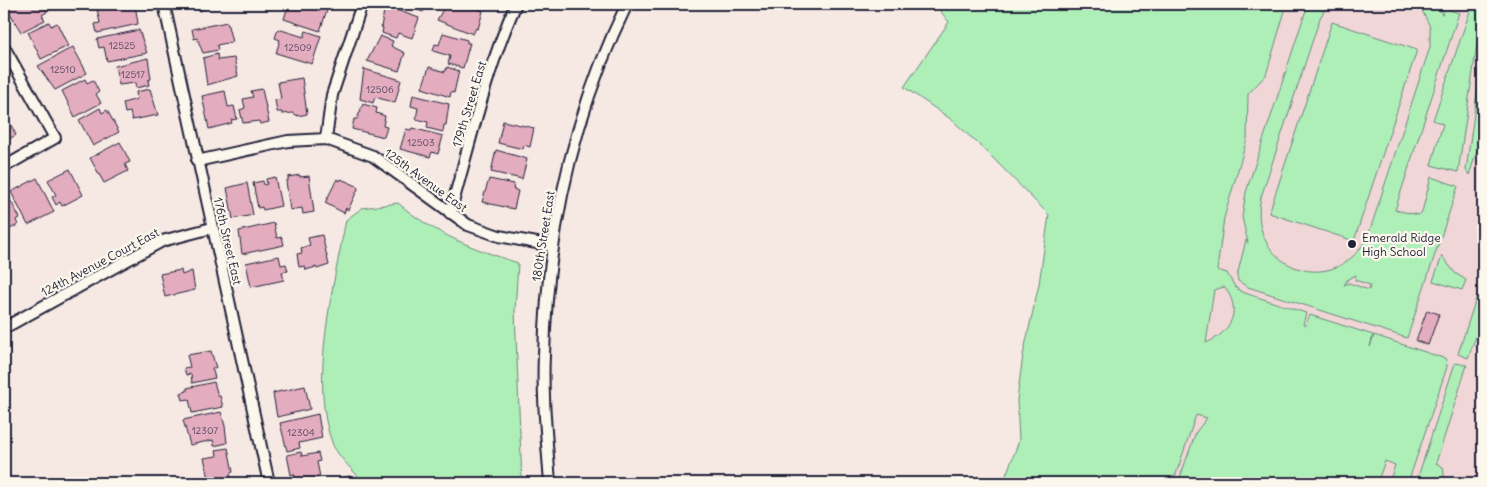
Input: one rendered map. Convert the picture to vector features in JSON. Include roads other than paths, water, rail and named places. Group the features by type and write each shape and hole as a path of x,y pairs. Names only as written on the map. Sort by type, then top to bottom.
{"street":[{"name":"176th Street East","path":"164,4 269,483"},
{"path":"326,139 332,94 362,4"},
{"name":"179th Street East","path":"450,213 482,101 507,23 516,4"},
{"name":"180th Street East","path":"550,483 544,409 544,356 546,298 553,246 568,165 583,113 627,4"},
{"path":"4,47 55,138 4,167"},
{"name":"125th Avenue East","path":"197,161 288,141 326,139 373,156 468,225 499,236 553,246"},
{"name":"124th Avenue Court East","path":"4,328 162,241 212,228"}],"place":[{"name":"Emerald Ridge High School","path":"1352,244"}]}
